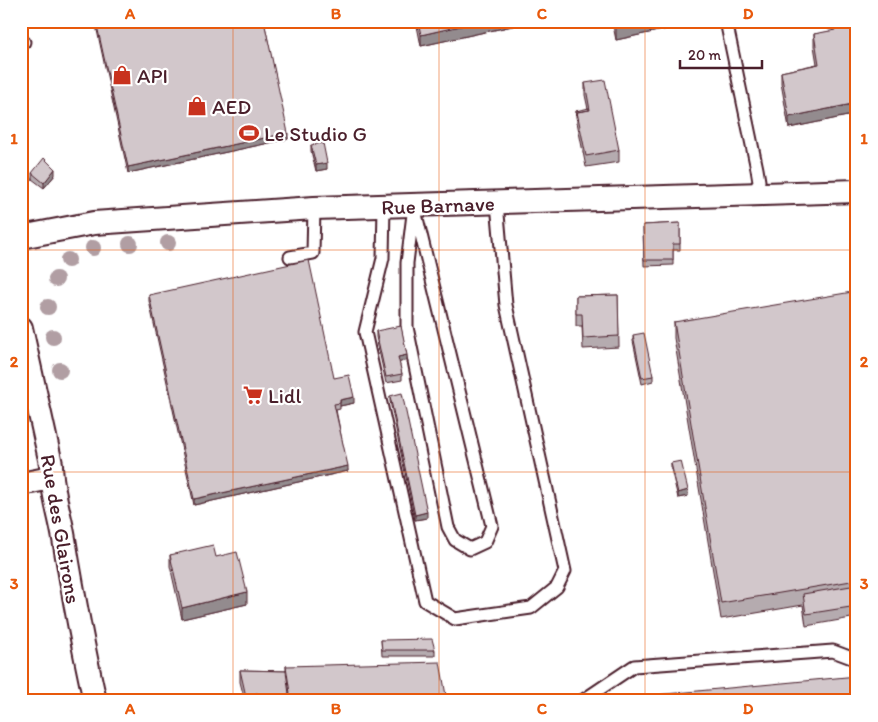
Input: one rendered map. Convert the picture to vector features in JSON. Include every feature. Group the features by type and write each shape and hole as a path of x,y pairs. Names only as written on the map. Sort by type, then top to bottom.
{"street":[{"name":"Rue Barnave","path":"21,237 94,223 314,208 857,192"},
{"name":"Rue des Glairons","path":"21,328 51,464 51,478 95,701"},
{"path":"21,484 51,478"}],"lane":[{"path":"726,21 759,181 754,195"},
{"path":"384,206 383,258 365,332 425,601 455,619 532,608 557,587 565,570 506,305 497,203"},
{"path":"414,206 492,526 485,542 470,549 454,540 448,527 407,327 407,263 414,206"},
{"path":"290,257 313,253 314,208"},
{"path":"582,701 634,666 833,651 857,660"}],"building":[{"name":"AED","path":"96,21 264,21 288,133 128,167"},
{"path":"418,21 482,21 421,35"},
{"path":"616,21 627,21 616,24"},
{"path":"833,21 841,21 843,29 856,27 857,57 854,57 857,70 857,103 789,117 781,72 819,64 814,34 835,30"},
{"path":"605,80 619,150 586,156 577,112 590,110 585,83"},
{"path":"589,108 589,110 577,112 577,117 576,111"},
{"path":"323,143 327,163 316,165 311,145"},
{"path":"44,158 55,169 44,183 32,173"},
{"path":"680,223 680,244 673,244 673,260 644,260 643,225"},
{"name":"Lidl","path":"309,260 334,378 349,375 354,397 340,400 340,403 334,404 348,466 194,499 149,295"},
{"path":"852,292 857,318 857,580 721,603 674,322"},
{"path":"618,295 619,336 583,338 582,314 576,314 576,296"},
{"path":"401,326 407,355 398,357 402,374 386,377 376,331"},
{"path":"644,333 653,376 642,378 633,335"},
{"path":"402,393 427,512 415,515 390,396"},
{"path":"681,461 688,490 678,493 671,463"},
{"path":"213,545 216,557 237,552 247,592 182,608 170,555"},
{"path":"857,585 857,606 806,614 803,594"},
{"path":"432,639 435,650 382,650 381,640"},
{"path":"440,662 447,701 251,701 251,698 256,693 260,694 263,699 290,693 286,666"},
{"path":"240,670 286,671 289,694 263,699 260,694 256,693 251,698 251,701 247,701"},
{"path":"857,676 857,701 623,701 623,698"}],"place":[{"name":"API","path":"122,75"},
{"name":"AED","path":"197,106"},
{"name":"Le Studio G","path":"249,133"},
{"name":"Lidl","path":"253,395"}]}
